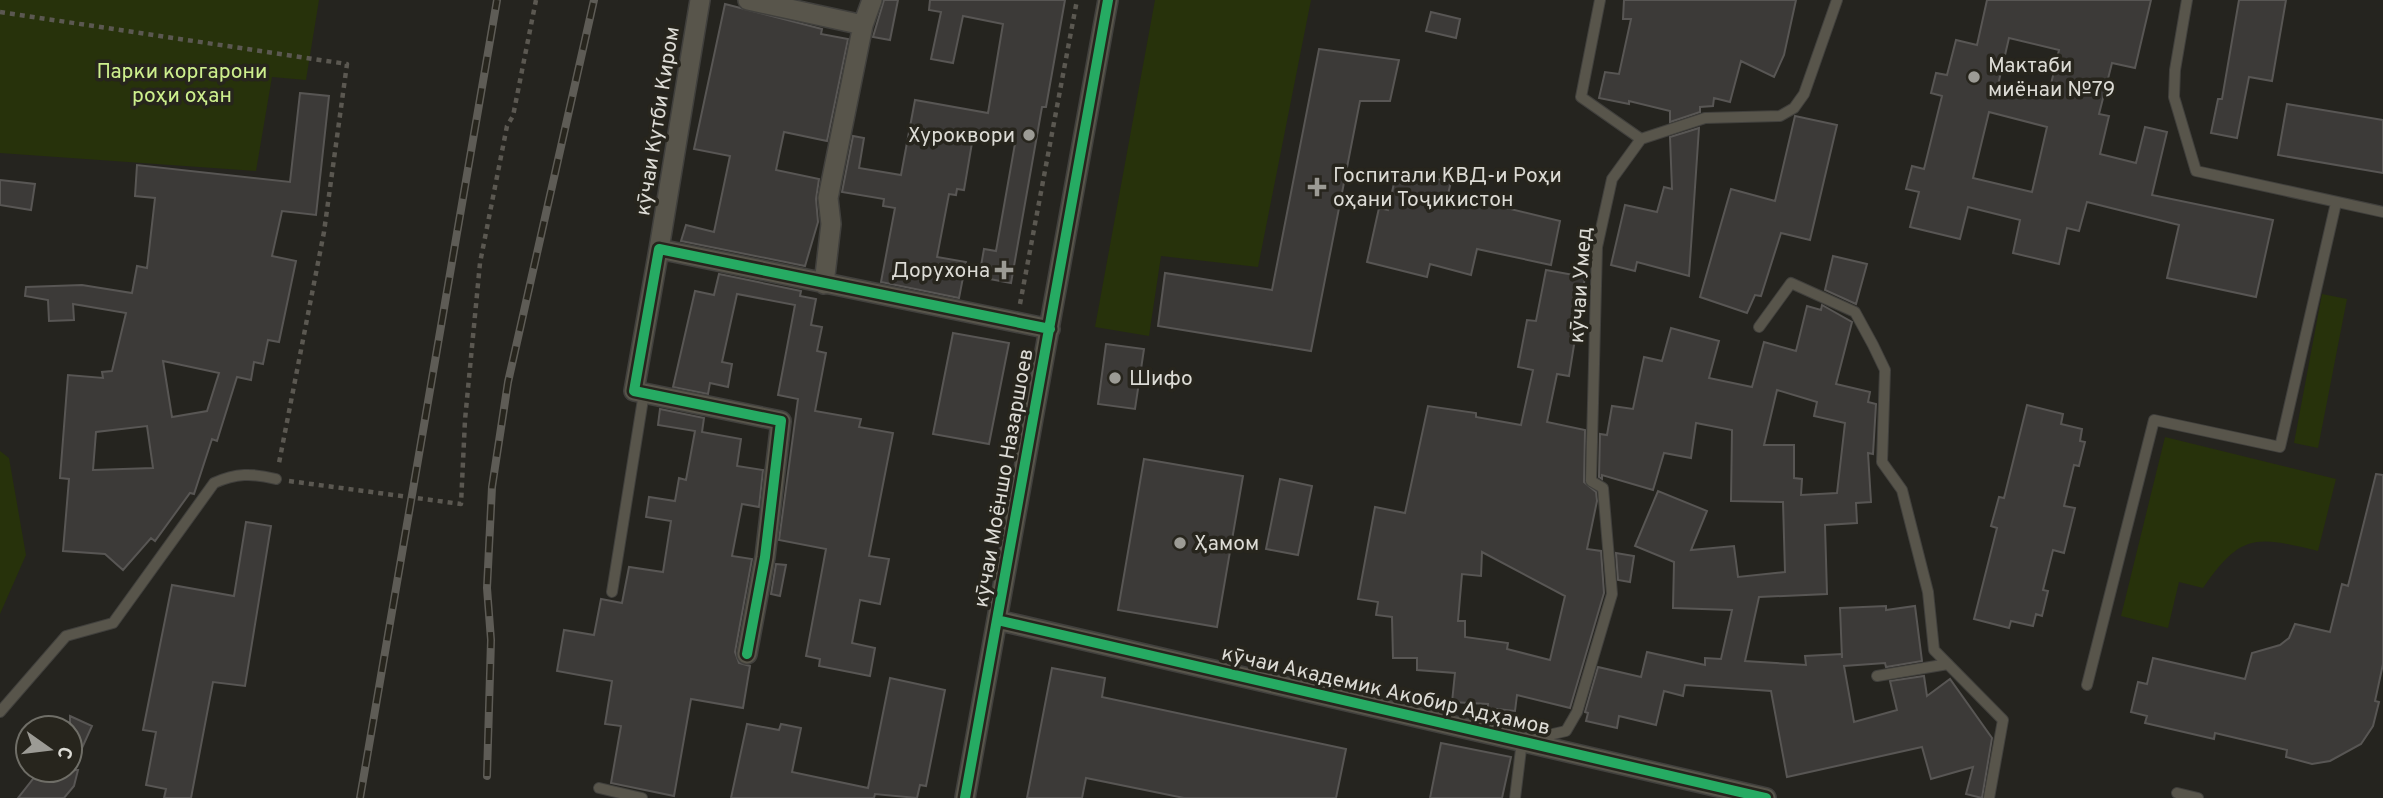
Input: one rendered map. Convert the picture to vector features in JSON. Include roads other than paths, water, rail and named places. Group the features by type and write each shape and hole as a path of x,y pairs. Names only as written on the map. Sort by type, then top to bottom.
{"street":[{"name":"кӯчаи Кутби Киром","path":"644,393 634,391 700,0"},
{"path":"748,0 863,25"},
{"path":"824,284 831,224 828,198 863,25 872,0"},
{"name":"кӯчаи Моёншо Назаршоев","path":"965,798 1108,0"},
{"path":"659,248 1050,329"},
{"path":"644,393 781,421 765,556 747,654"},
{"name":"кӯчаи Академик Акобир Адҳамов","path":"996,620 1766,798"}],"lane":[{"path":"1600,0 1581,97 1641,139 1705,118 1780,116 1794,108 1804,94 1837,0"},
{"path":"2187,0 2175,70 2174,97 2196,171 2383,212"},
{"name":"кӯчаи Умед","path":"1522,741 1566,731 1577,712 1612,594 1603,488 1591,481 1597,247 1612,179 1641,139"},
{"path":"2087,685 2154,419 2280,447 2336,203"},
{"path":"1759,327 1791,283 1855,313 1885,370 1882,462 1902,490 1928,592 1934,650 2003,720 1989,798"},
{"path":"612,592 644,393"},
{"path":"0,712 66,636 113,623 214,483 234,475 255,474 276,479"},
{"path":"1877,676 1948,664"},
{"path":"1515,798 1522,741"},
{"path":"599,788 642,798"},
{"path":"2177,793 2197,798"}],"railway":[{"path":"360,798 497,0"},
{"path":"487,776 491,640 487,588 492,487 508,382 594,0"}],"place":[{"name":"Мактаби миёнаи №79","path":"1974,77"},
{"name":"Хуроквори","path":"1029,135"},
{"name":"Госпитали КВД-и Роҳи оҳани Тоҷикистон","path":"1317,187"},
{"name":"Дорухона","path":"1004,270"},
{"name":"Шифо","path":"1115,378"},
{"name":"Ҳамом","path":"1180,543"}],"park label":[{"name":"Парки коргарони роҳи оҳан","path":"182,83"}]}
